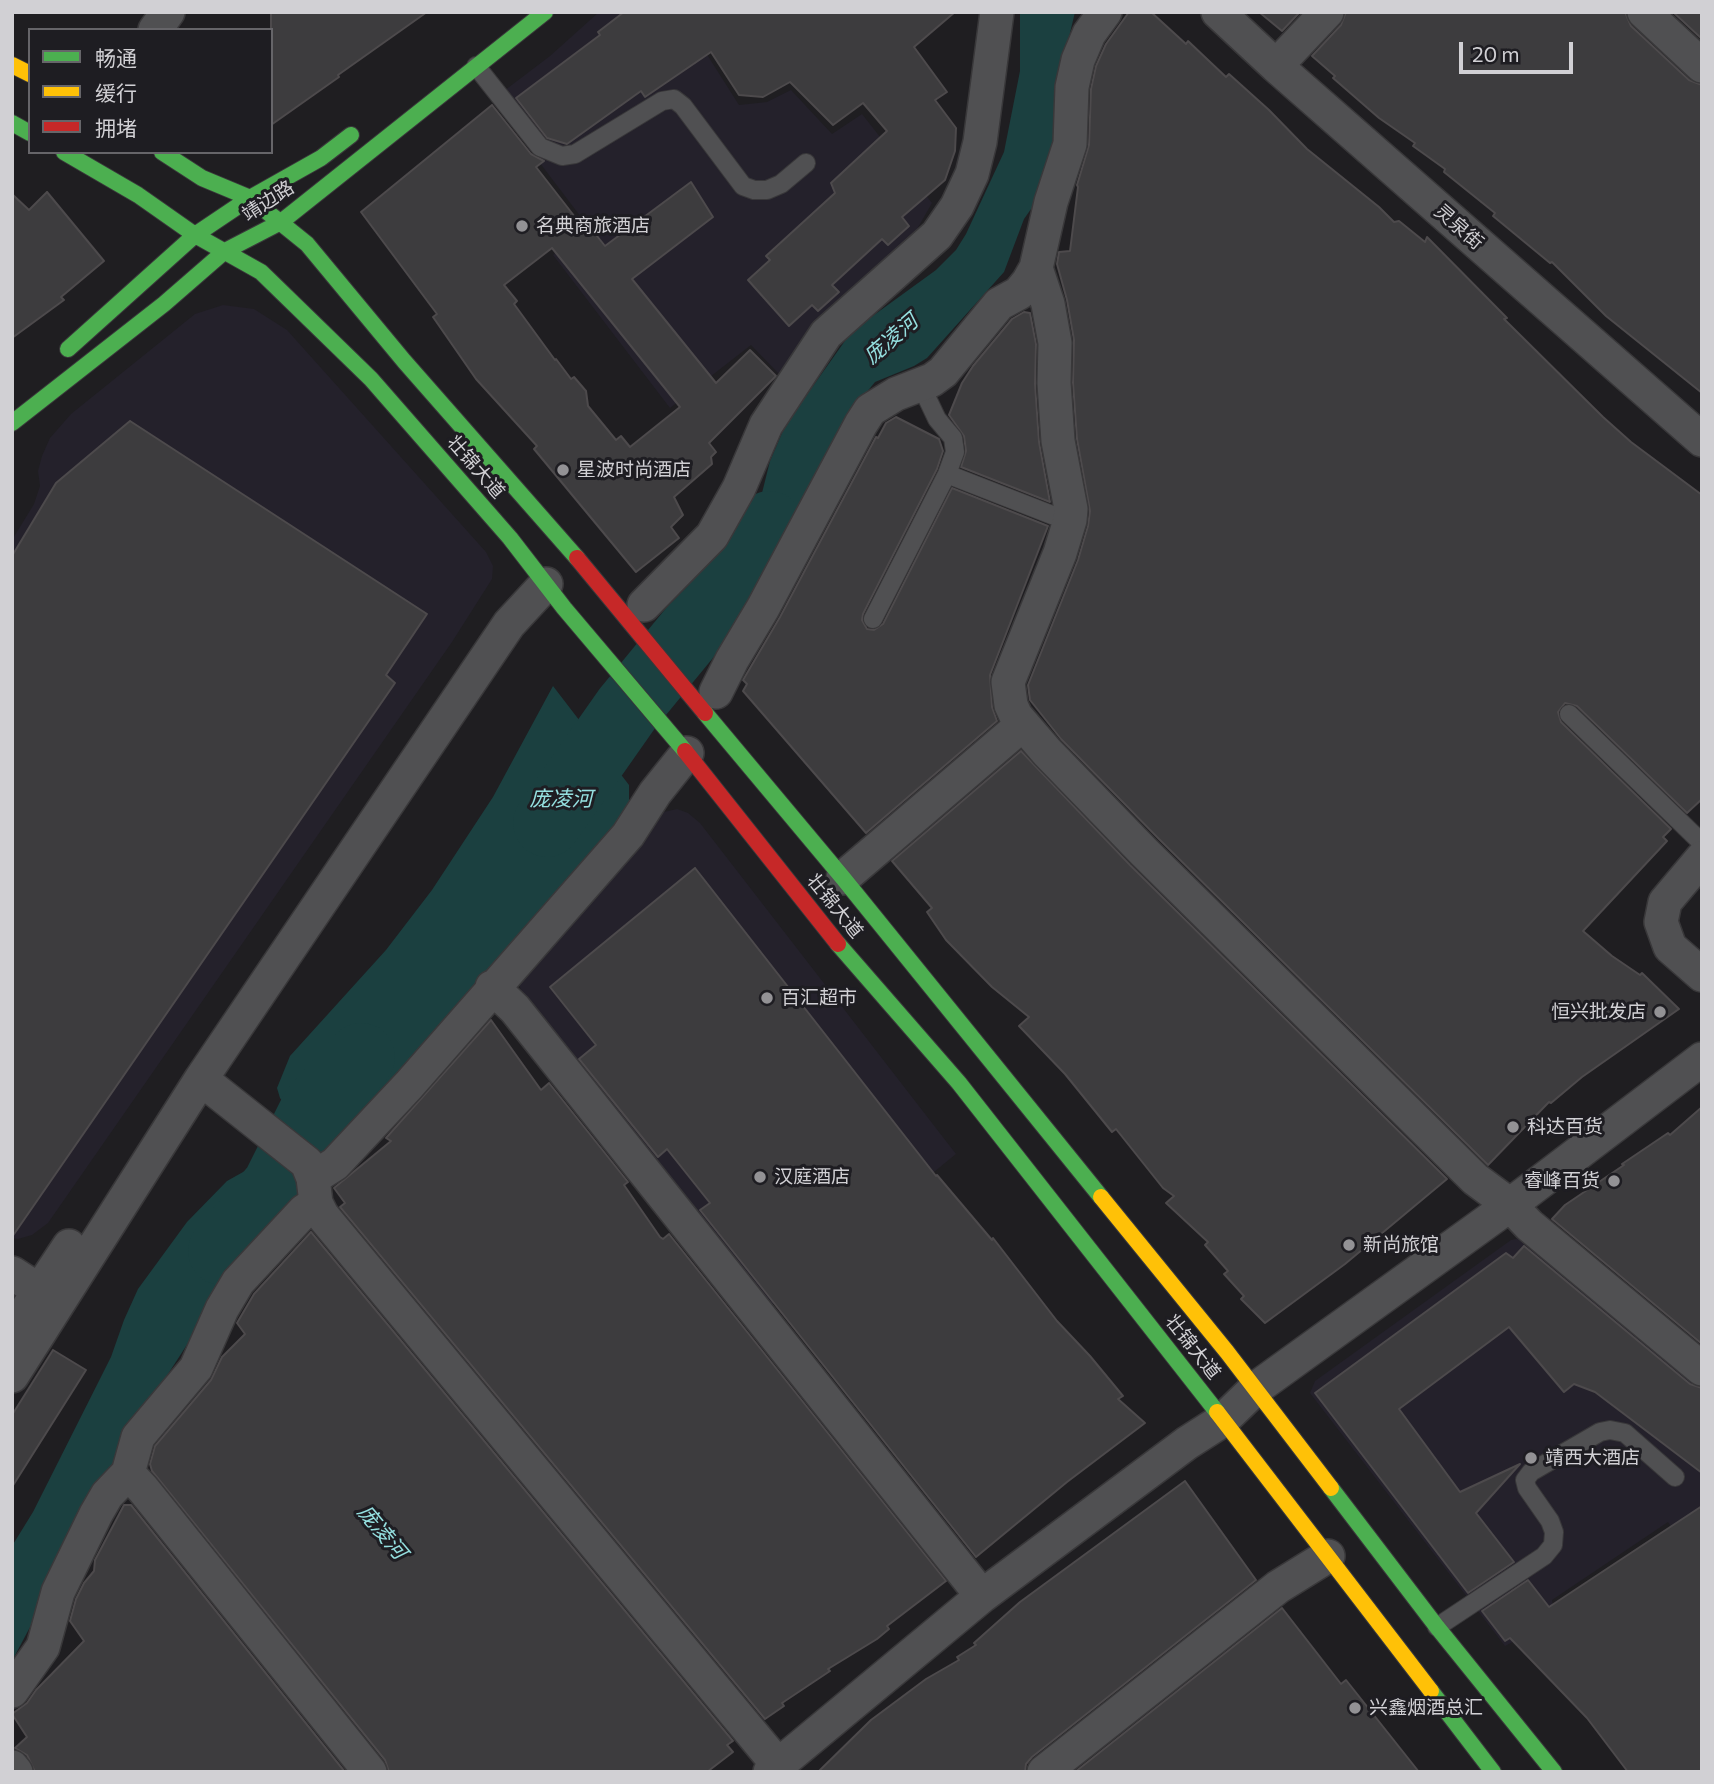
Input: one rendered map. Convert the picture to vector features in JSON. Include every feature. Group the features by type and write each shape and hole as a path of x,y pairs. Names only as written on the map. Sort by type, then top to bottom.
{"main road":[{"name":"靖边路","path":"12,423 163,304 225,251 281,222 545,12"},
{"path":"12,65 28,73"},
{"path":"12,123 28,132"},
{"name":"靖边路","path":"54,361 195,235 250,198 321,158 362,126"},
{"name":"壮锦大道","path":"67,154 138,195 195,235 261,272 371,379 510,538 687,753 832,937 959,1083 1223,1420 1493,1772"},
{"name":"壮锦大道","path":"165,154 202,178 250,198 307,244 404,361 592,575 637,614 717,728 843,878 1255,1389 1437,1627 1554,1772"}],"street":[{"path":"156,28 168,12"},
{"path":"637,614 663,583 712,536 739,488 766,425 826,334 937,234 957,206 972,174 980,142 997,12"},
{"path":"716,692 870,410 943,372 999,304 1018,293 1028,282 1036,268 1051,202 1070,144 1072,87 1078,60 1089,34 1105,12"},
{"name":"灵泉街","path":"1218,12 1702,440"},
{"path":"1276,66 1327,12"},
{"path":"1644,12 1702,66"},
{"path":"1036,268 1048,304 1055,344 1054,383 1058,441 1071,509 1060,553 1008,682 1011,705 1022,725 1134,842 1466,1170 1702,1369"},
{"path":"12,1376 201,1079 541,578"},
{"path":"12,1332 187,1063 489,621 541,578"},
{"path":"843,878 1022,725"},
{"path":"12,1691 43,1647 58,1592 107,1494 128,1473 138,1437 195,1368 238,1282 304,1211 312,1181 335,1164 391,1105 628,835 655,793 687,753"},
{"path":"1702,858 1665,902 1661,922 1670,947 1702,975"},
{"path":"492,987 515,1009 982,1596"},
{"path":"201,1079 265,1128 312,1181 322,1215 774,1768 982,1596 1187,1443 1223,1420 1255,1389 1510,1205 1702,1059"},
{"path":"12,1273 40,1291"},
{"path":"128,1473 370,1772"},
{"path":"1044,1772 1278,1587 1328,1556"},
{"path":"12,1767 16,1772"}],"lane":[{"path":"476,66 540,147 562,156 575,154 662,101 674,99 683,106 743,186 754,190 767,190 781,184 806,163"},
{"path":"873,619 947,474 955,444 937,419 927,398 925,383"},
{"path":"947,474 1070,520"},
{"path":"1569,714 1702,843"},
{"path":"1437,1627 1544,1556 1553,1545 1554,1532 1549,1521 1527,1488 1525,1480 1531,1472 1600,1432 1610,1430 1625,1433 1675,1477"}],"shaded area":[{"path":"599,12 680,12 739,105 767,102 791,90 832,134 862,114 932,203 916,231 813,323 779,374 751,345 670,408 553,255 587,225 492,100 550,56"},
{"path":"223,305 254,309 287,330 486,552 493,566 492,579 452,642 48,1223 32,1235 12,1238 12,540 34,504 40,486 38,471 50,438 71,414 195,314"},
{"path":"677,809 688,813 700,823 956,1154 771,1305 600,1097 521,991 519,983 655,814"},
{"name":"靖西大酒店","path":"1521,1238 1533,1243 1702,1386 1702,1545 1681,1542 1668,1522 1552,1600 1555,1620 1505,1646 1310,1393 1315,1381 1511,1240"}],"water":[{"path":"1020,12 1075,12 1065,54 1049,169 1036,202 1024,219 1004,272 927,358 875,382 862,398 736,633 699,576 744,531 759,505 770,461 782,433 847,338 863,323 936,270 956,250 966,234 1004,152 1020,71"},
{"name":"庞凌河","path":"553,686 629,785 629,812 327,1156 320,1153 280,1098 277,1088 290,1056 386,950 432,890 493,797"},
{"path":"261,1162 294,1185 293,1200 201,1323 148,1405 12,1661 12,1546 33,1512 111,1357 138,1289 187,1222 227,1181"}],"building":[{"path":"271,12 427,12 273,124"},
{"path":"624,12 955,12 914,47 947,92 935,100 956,128 955,151 945,180 902,217 909,226 888,245 882,239 832,285 839,292 818,311 812,305 789,326 748,280 770,260 766,256 835,193 831,183 887,131 863,103 833,125 790,82 763,97 739,95 711,52 645,97 641,91 567,144 547,138 516,98 600,35 598,32"},
{"path":"1129,12 1151,12 1186,44 1188,41 1226,77 1229,74 1307,149 1394,222 1399,221 1425,242 1427,237 1507,318 1504,319 1603,417 1631,442 1702,495 1702,799 1687,813 1577,706 1565,703 1558,712 1561,722 1671,829 1663,837 1667,841 1583,931 1612,956 1640,975 1642,973 1679,1009 1549,1102 1488,1165 1158,838 1061,739 1030,700 1028,685 1078,560 1090,511 1077,439 1073,383 1074,340 1057,264 1059,252 1070,251 1077,185 1089,145 1091,89 1096,66 1106,44"},
{"path":"1259,12 1300,12 1282,31"},
{"path":"1346,12 1625,12 1631,26 1689,80 1702,85 1702,393 1606,316 1552,262 1493,216 1495,213 1444,172 1445,169 1413,146 1415,143 1379,118 1312,56 1341,25"},
{"path":"1673,12 1702,12 1702,39"},
{"path":"492,105 531,154 544,161 536,167 589,235 593,231 605,246 691,182 713,217 632,279 716,383 750,350 776,376 709,443 716,452 711,457 712,464 674,497 683,515 671,527 679,538 636,572 534,449 537,446 476,379 433,317 437,314 361,212","holes":["552,248 680,407 630,447 621,436 616,440 588,406 586,391 574,377 571,379 555,360 514,304 517,301 504,285"]},
{"path":"47,192 104,261 61,297 64,300 12,338 12,194 29,210"},
{"path":"1024,312 1030,313 1036,344 1035,384 1039,442 1050,502 961,467 966,451 964,436 949,415 962,383 973,366 1012,319"},
{"path":"896,417 939,439 943,451 937,469 863,614 862,620 867,629 874,630 883,624 952,488 1048,526 990,675 992,707 997,721 866,833 743,691 747,684 743,680 780,617 876,437 878,438 886,423"},
{"path":"130,421 427,614 386,675 395,683 12,1237 12,556 56,483"},
{"path":"1021,751 1130,865 1447,1179 1345,1264 1265,1323 1241,1299 1244,1296 1224,1274 1228,1271 1205,1245 1208,1242 1166,1203 1174,1196 1163,1188 1116,1129 1112,1132 1065,1074 1019,1026 1029,1017 992,987 946,940 927,912 932,908 892,861"},
{"path":"695,868 936,1176 992,1240 993,1238 1057,1321 1123,1396 1118,1399 1145,1423 1067,1482 976,1557 700,1210 710,1203 667,1149 658,1157 579,1059 596,1045 550,987"},
{"path":"491,1020 541,1090 549,1083 628,1182 624,1185 660,1237 663,1239 669,1234 946,1581 887,1626 889,1629 877,1639 828,1669 830,1671 782,1703 784,1706 765,1719 340,1207 345,1203 334,1188 391,1141 386,1138"},
{"path":"1702,1107 1702,1344 1552,1219 1565,1205 1668,1133 1670,1135"},
{"path":"311,1232 733,1741 727,1745 733,1752 707,1772 389,1772 385,1760 152,1471 150,1464 155,1446 211,1380 222,1357 245,1334 237,1323 254,1294"},
{"path":"1524,1246 1690,1384 1702,1388 1702,1473 1595,1392 1574,1384 1564,1392 1509,1327 1399,1409 1460,1492 1520,1464 1476,1513 1514,1562 1468,1593 1315,1393 1506,1253 1513,1258"},
{"path":"53,1350 86,1370 12,1487 12,1415"},
{"path":"1185,1481 1256,1580 1032,1757 1026,1764 1025,1772 818,1772 871,1720 926,1679 959,1660 957,1657 976,1645 974,1643 1020,1602"},
{"path":"124,1505 131,1505 345,1772 35,1772 27,1755 15,1748 27,1737 12,1714 27,1703 36,1690 84,1641 70,1621 76,1599 94,1571 95,1560"},
{"path":"1702,1506 1702,1772 1628,1772 1587,1718 1510,1638 1505,1641 1482,1611 1528,1580 1549,1607"},
{"path":"1282,1608 1341,1684 1346,1680 1419,1772 1075,1772"}],"waterway":[{"name":"庞凌河","path":"547,823 627,709 743,573 769,525"},
{"path":"222,1251 276,1186 314,1110 361,1057"}],"traffic: fast":[{"path":"12,423 164,304 225,251 281,222 545,12"},
{"path":"12,123 28,132"},
{"path":"68,349 195,235 250,198 321,158 351,135"},
{"path":"67,154 138,195 195,235 261,272 371,379 510,538 564,608 685,751"},
{"path":"165,154 202,178 250,198 307,244 404,361 577,558"},
{"path":"705,713 843,878 1101,1197"},
{"path":"838,944 959,1083 1217,1412"},
{"path":"1331,1488 1437,1627 1554,1772"},
{"path":"1431,1691 1493,1772"}],"traffic: slow":[{"path":"12,65 28,73"},
{"path":"1101,1197 1227,1352 1331,1488"},
{"path":"1217,1412 1431,1691"}],"traffic: jam":[{"path":"577,558 705,713"},
{"path":"685,751 838,944"}],"place":[{"name":"名典商旅酒店","path":"522,226"},
{"name":"星波时尚酒店","path":"563,470"},
{"name":"百汇超市","path":"767,998"},
{"name":"恒兴批发店","path":"1660,1012"},
{"name":"科达百货","path":"1513,1127"},
{"name":"汉庭酒店","path":"760,1177"},
{"name":"睿峰百货","path":"1614,1181"},
{"name":"新尚旅馆","path":"1349,1245"},
{"name":"靖西大酒店","path":"1531,1458"},
{"name":"兴鑫烟酒总汇","path":"1355,1708"}]}
